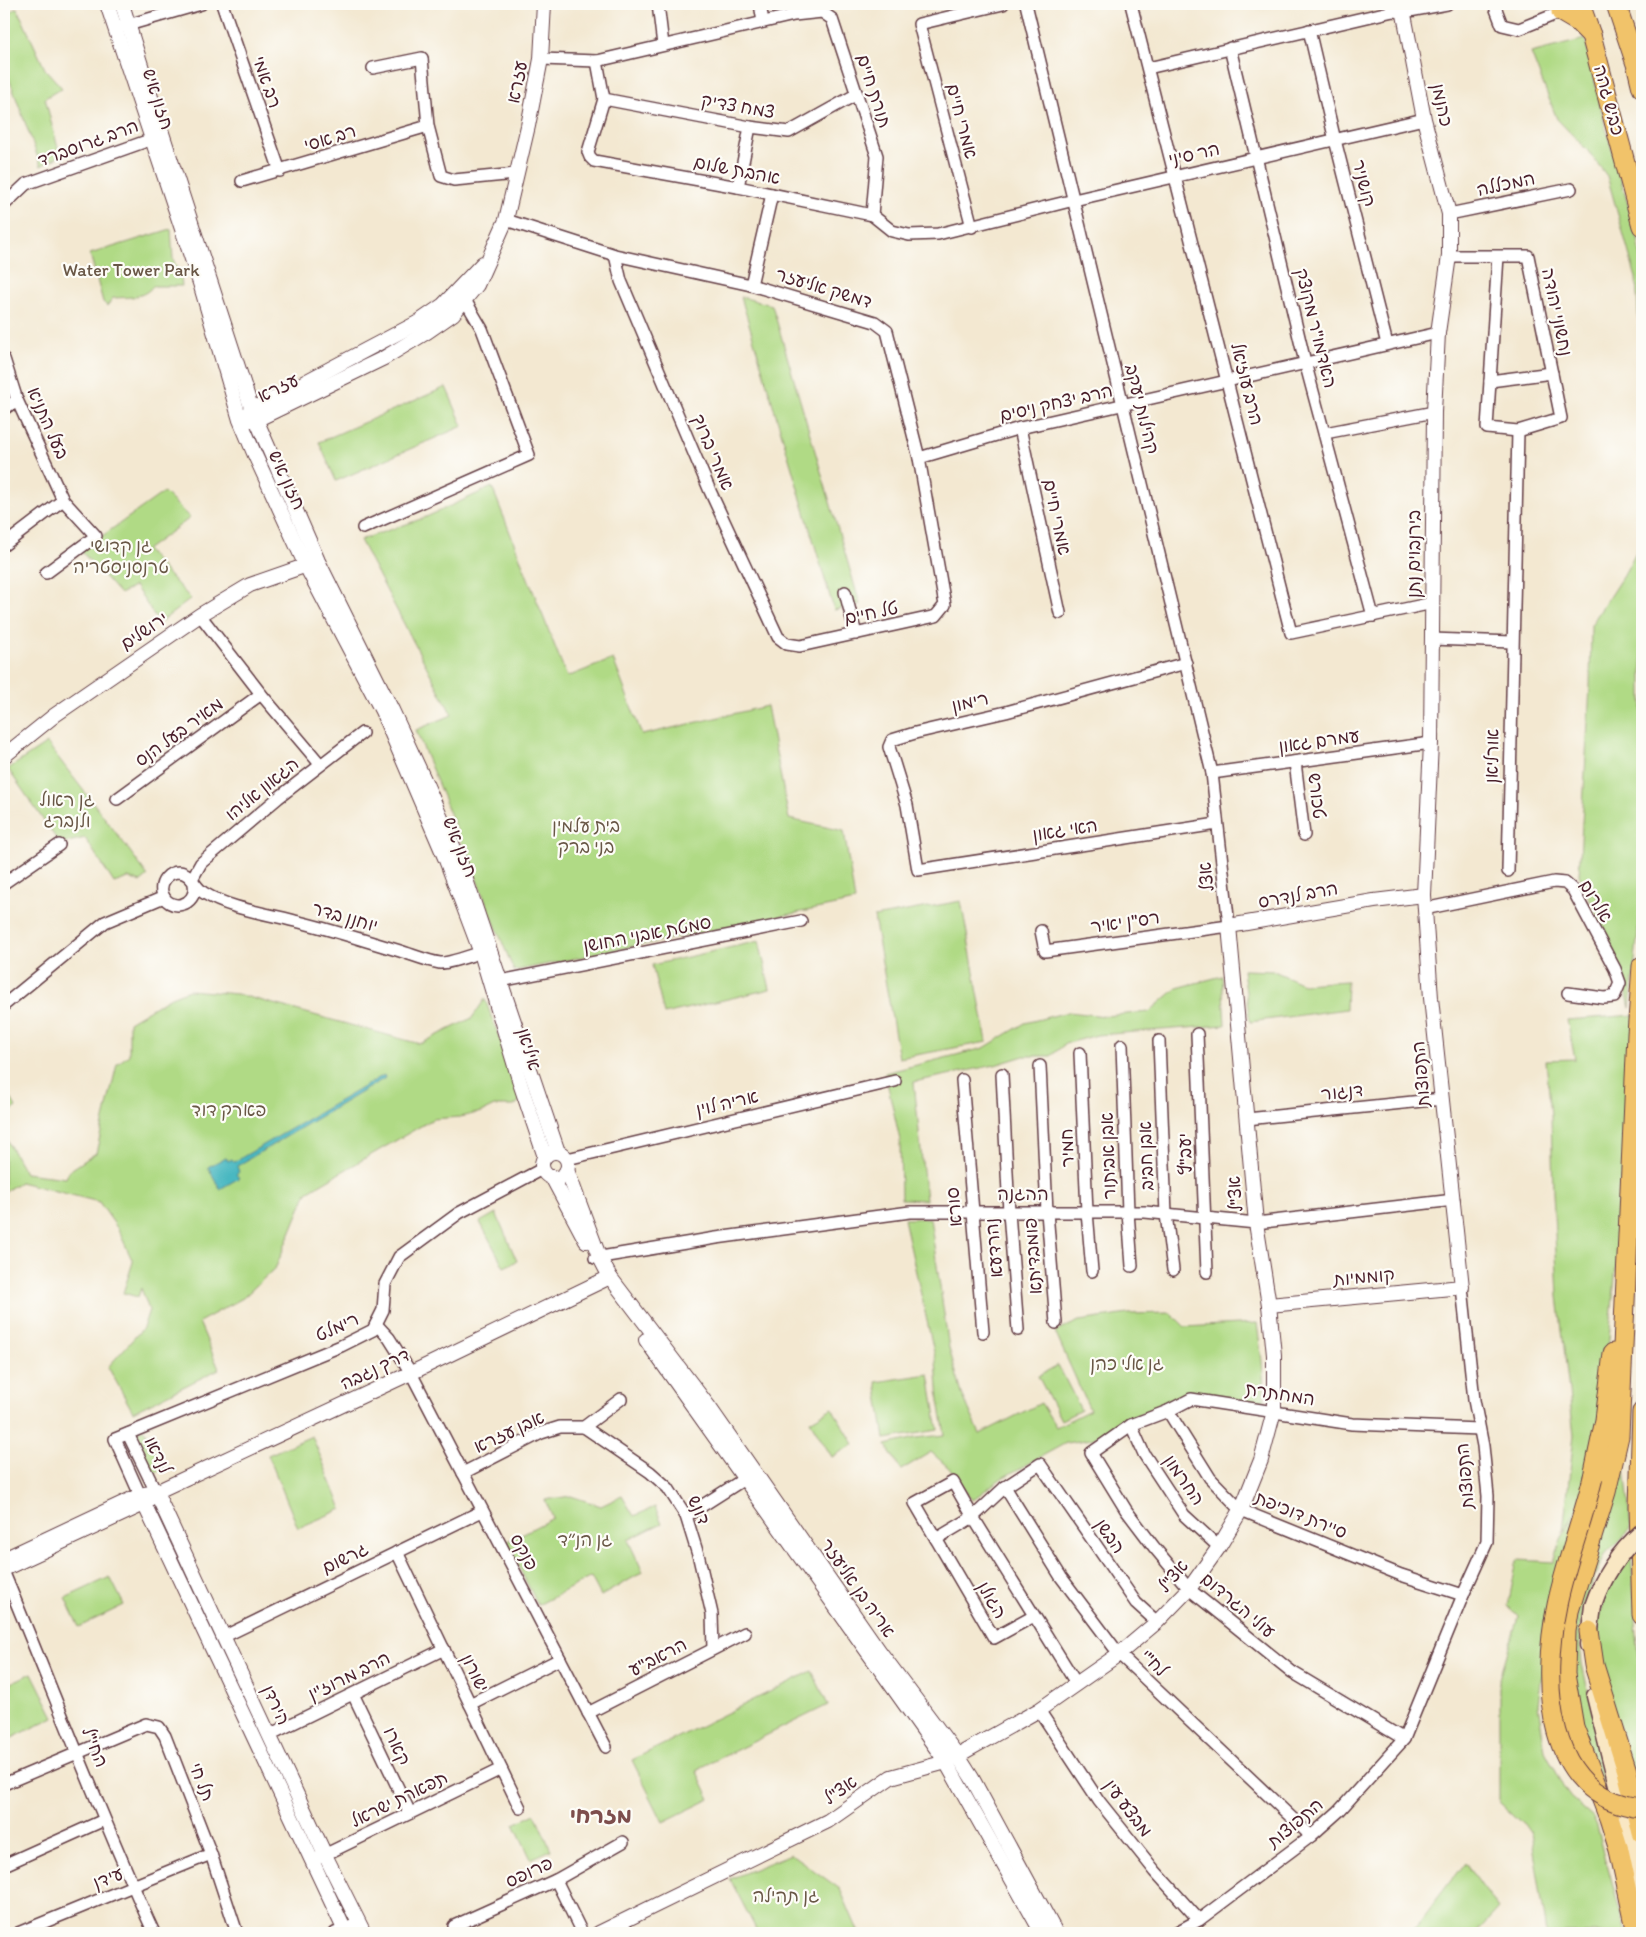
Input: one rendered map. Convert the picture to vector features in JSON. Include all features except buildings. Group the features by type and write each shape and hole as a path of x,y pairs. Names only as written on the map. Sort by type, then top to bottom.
{"highway":[{"name":"כביש גהה","path":"1580,4 1591,35 1642,226"},
{"name":"כביש גהה","path":"1616,4 1642,88"},
{"path":"1560,12 1578,22 1591,35"},
{"path":"1637,1933 1619,1850 1609,1818 1574,1727 1567,1693 1564,1656 1566,1631 1573,1596 1599,1517 1619,1436 1637,1034 1642,966"},
{"path":"1630,1206 1605,1420 1593,1477 1565,1572 1554,1624 1550,1663 1554,1717 1558,1738 1566,1757 1581,1780 1608,1800 1629,1807 1642,1808"},
{"path":"1642,1412 1639,1506 1642,1615"},
{"path":"1589,1631 1594,1665 1627,1771 1642,1833"}],"main road":[{"path":"1642,1532 1630,1542 1609,1568 1593,1606 1588,1647 1590,1674 1625,1817 1642,1906"}],"street":[{"name":"חזון איש","path":"107,4 157,138 254,415 312,564"},
{"name":"חזון איש","path":"122,4 157,138 240,420 254,453 312,564 382,711 485,951"},
{"path":"115,29 200,4"},
{"name":"רב אמי","path":"222,4 280,171"},
{"name":"עזרא","path":"240,420 384,358 453,314 477,285 506,220 542,59 544,4"},
{"path":"658,4 663,45"},
{"path":"760,4 763,22"},
{"name":"אמרי חיים","path":"972,227 919,24 1003,4"},
{"name":"קהילות יעקב","path":"1026,4 1212,773 1217,824"},
{"name":"הרב עוזיאל","path":"1132,4 1291,633 1433,603"},
{"path":"1148,68 1403,8 1447,4"},
{"path":"1494,4 1502,25 1519,29 1560,12"},
{"name":"כהנמן","path":"1403,8 1424,119 1449,214"},
{"name":"תורת חיים","path":"542,59 597,61 794,15 822,12 832,20 877,156 872,215"},
{"name":"קושניר","path":"1309,30 1387,344"},
{"name":"האדמו\"ר מקוצק","path":"1230,48 1305,362 1373,616"},
{"path":"373,68 422,58 428,126 441,176 454,180 516,174"},
{"name":"אהבת שלום","path":"597,61 604,99 588,152 590,158 594,161 738,187 872,215 892,231 909,235 938,234 972,227"},
{"name":"צמח צדיק","path":"604,99 750,128 789,132 857,94"},
{"name":"הר סיני","path":"972,227 1074,200 1424,119"},
{"name":"רב אסי","path":"242,182 428,126"},
{"path":"738,187 750,128"},
{"name":"הרב גרוסברד","path":"4,205 26,184 157,138"},
{"name":"המכללה","path":"1449,214 1570,188"},
{"path":"752,285 772,194"},
{"name":"בירנבוים נתן","path":"1424,902 1433,603 1434,412 1438,333 1449,256 1449,214"},
{"name":"דמשק אליעזר","path":"506,220 615,255 752,285 875,322 887,330 918,458 945,605"},
{"name":"עזרא","path":"254,415 417,323 442,305 493,251"},
{"name":"אמרי ברוך","path":"615,255 621,281 710,491 778,637 787,644 800,646"},
{"name":"נחשוני יהודה","path":"1449,256 1498,256 1528,256 1561,418 1518,431 1487,428 1498,256"},
{"path":"363,528 529,455 482,329 465,300"},
{"name":"הרב יצחק ניסים","path":"918,458 1020,428 1438,333"},
{"name":"בעל התניא","path":"4,359 17,400 63,500 96,536 46,573"},
{"name":"נחשוני יהודה","path":"1490,381 1552,373"},
{"path":"4,409 17,400"},
{"path":"1324,433 1434,412"},
{"name":"אמרי חיים","path":"1020,428 1060,613"},
{"name":"אורליאן","path":"1508,871 1518,431"},
{"path":"4,545 63,500"},
{"name":"ירושלים","path":"4,756 55,714 200,615 250,585 312,564"},
{"path":"845,592 856,634"},
{"name":"טל חיים","path":"800,646 936,616 945,605"},
{"path":"200,615 261,694 320,764"},
{"path":"1432,639 1512,642"},
{"name":"רימון","path":"918,870 907,805 889,747 892,740 1006,712 1186,663"},
{"name":"מאיר בעל הנס","path":"117,799 261,694"},
{"name":"הגאון אליהו","path":"193,881 200,863 320,764 362,733"},
{"name":"עמרם גאון","path":"1212,773 1430,743"},
{"name":"טכורש","path":"1295,762 1304,835"},
{"name":"האי גאון","path":"918,870 1217,824"},
{"name":"אצל","path":"1217,824 1229,926"},
{"path":"4,883 59,845"},
{"path":"176,872 182,872 193,881 194,893 192,898 184,904 173,904 164,897 162,887 167,877 176,872"},
{"name":"יוחנן בדר","path":"193,881 203,893 231,905 302,922 442,963 485,951"},
{"name":"אלרום","path":"1424,902 1554,882 1565,883 1573,890 1615,969 1620,983 1614,997 1604,998 1568,993"},
{"path":"4,1004 105,922 164,897"},
{"name":"הרב לנדרס","path":"1229,926 1374,901 1424,902"},
{"name":"התפוצות","path":"1175,1933 1199,1920 1311,1836 1339,1811 1404,1739 1463,1595 1487,1542 1488,1496 1462,1287 1424,902"},
{"name":"סמטת אבני החושן","path":"500,981 801,921"},
{"name":"רס\"ן יאיר","path":"1041,930 1045,951 1229,926"},
{"name":"אצ\"ל","path":"599,1933 828,1821 891,1777 952,1759 1039,1710 1119,1654 1157,1622 1189,1589 1219,1547 1242,1510 1260,1460 1274,1411 1274,1355 1269,1305 1256,1223 1229,926"},
{"name":"איליאן","path":"485,951 500,981 555,1164"},
{"name":"איליאן","path":"485,951 521,1086 607,1279"},
{"name":"יעב\"ץ","path":"1197,1034 1207,1272"},
{"name":"אבן חביב","path":"1159,1041 1166,1214 1173,1270"},
{"name":"אבן אביתור","path":"1122,1045 1128,1212 1132,1266"},
{"name":"חמיר","path":"1080,1053 1087,1212 1092,1271"},
{"name":"פומבדיתא","path":"1040,1066 1047,1212 1056,1323"},
{"name":"נהרדעא","path":"1002,1074 1009,1212 1018,1330"},
{"name":"אריה לוין","path":"555,1164 895,1080"},
{"name":"סורא","path":"962,1080 982,1332"},
{"name":"דנגור","path":"1247,1119 1442,1099"},
{"name":"רימלט","path":"115,1440 341,1346 373,1330 382,1310 385,1284 398,1257 459,1213 555,1164"},
{"name":"ההגנה","path":"597,1257 910,1212 1128,1212 1256,1223 1454,1200"},
{"name":"דרך נגבה","path":"4,1569 156,1492 607,1279"},
{"name":"אריה בן אליעזר","path":"607,1279 709,1407 749,1476 880,1652 952,1759 1042,1933"},
{"name":"קוממיות","path":"1269,1305 1462,1287"},
{"name":"פנקס","path":"376,1324 389,1338 411,1373 606,1747"},
{"path":"584,1427 621,1399"},
{"name":"המחתרת","path":"1091,1453 1131,1425 1168,1411 1191,1399 1352,1424 1479,1429"},
{"name":"סיירת דוכיפת","path":"1168,1411 1210,1478 1242,1510 1401,1575 1463,1595"},
{"name":"החרמון","path":"1131,1425 1144,1454 1184,1515 1219,1547"},
{"name":"אבן עזרא","path":"463,1473 542,1432 560,1427 584,1427"},
{"name":"דונש","path":"584,1427 650,1472 668,1488 686,1516 699,1558 712,1614 713,1649"},
{"name":"לנדאו","path":"128,1434 156,1492"},
{"name":"לנדאו","path":"115,1440 142,1499"},
{"name":"עולי הגרדום","path":"1091,1453 1126,1510 1154,1548 1189,1589 1292,1672 1404,1739"},
{"name":"הבשן","path":"1005,1487 1040,1464 1136,1603 1157,1622"},
{"path":"686,1516 749,1476"},
{"name":"הגולן","path":"1034,1616 994,1638 915,1503 953,1482 1076,1683"},
{"path":"936,1539 973,1516 1005,1487"},
{"name":"לח\"י","path":"1005,1487 1061,1577 1119,1654 1311,1836"},
{"name":"הירדן","path":"156,1492 325,1855 362,1928"},
{"name":"דרך נגבה","path":"4,1559 142,1499"},
{"name":"הירדן","path":"142,1499 312,1861 342,1932"},
{"name":"גרשום","path":"223,1637 482,1510"},
{"name":"ישורון","path":"397,1552 520,1808"},
{"name":"החי\"ל","path":"4,1574 78,1752 104,1820 154,1933"},
{"name":"הראב\"ע","path":"588,1713 745,1633"},
{"name":"הרב מרוז'ין","path":"269,1735 444,1649"},
{"path":"470,1704 560,1659"},
{"name":"קארו","path":"353,1694 410,1813"},
{"name":"מבצע עין","path":"1039,1710 1099,1801 1155,1871 1199,1920"},
{"name":"תל חי","path":"78,1752 146,1724 159,1727 165,1736 211,1854 237,1933"},
{"path":"4,1784 78,1752"},
{"name":"אריה בן אליעזר","path":"952,1759 972,1778 1056,1933"},
{"name":"תפארת ישראל","path":"312,1861 501,1769"},
{"path":"4,1865 104,1820"},
{"name":"פרופס","path":"457,1933 454,1926 556,1880 623,1842"},
{"name":"עידן","path":"18,1933 211,1854"},
{"path":"556,1880 582,1933"},
{"path":"342,1932 362,1928"}],"green space":[{"path":"17,8 45,69 62,88 45,98 60,156 41,166 4,65 4,15"},
{"path":"1585,39 1604,122 1638,239 1642,263 1642,381 1636,278 1607,176 1588,151 1557,119 1531,53"},
{"name":"Water Tower Park","path":"171,229 173,259 181,278 182,286 153,286 140,295 113,298 107,306 103,302 90,254"},
{"path":"741,297 772,305 860,604 834,610"},
{"path":"446,387 463,426 336,481 319,442"},
{"name":"בית עלמין בני ברק","path":"492,487 567,677 613,659 642,735 767,706 789,819 844,831 855,901 514,971 416,730 452,715 360,540 424,518"},
{"name":"גן קדושי טרנסניסטריה","path":"164,492 190,518 146,550 191,599 159,623 135,586 120,594 81,551"},
{"path":"1642,527 1642,892 1630,1008 1621,968 1579,875 1590,687 1591,625 1626,571 1640,544"},
{"name":"גן ראול ולנברג","path":"47,743 148,876 141,882 128,878 114,883 85,838 60,844 8,769"},
{"path":"961,901 987,1042 899,1058 874,917"},
{"path":"759,941 770,989 664,1014 652,965"},
{"path":"1243,970 1274,971 1303,984 1347,981 1346,1009 1250,1022"},
{"path":"1222,976 1225,1025 1097,1035 1065,1044 1051,1056 1024,1056 995,1065 914,1082 926,1200 901,1199 900,1140 885,1073 984,1048 1025,1023 1068,1012 1105,1016 1149,1012 1177,988"},
{"name":"פארק דוד","path":"189,990 237,994 420,1044 472,1018 485,999 522,1099 514,1106 494,1106 482,1112 460,1117 433,1119 307,1192 276,1267 243,1298 199,1322 219,1369 133,1412 108,1367 143,1328 149,1310 141,1288 138,1297 123,1293 133,1262 118,1229 99,1202 20,1182 4,1192 4,1135 25,1173 66,1178 69,1171 96,1153 117,1064 129,1055 129,1022 171,997"},
{"path":"1635,1015 1627,1152 1603,1402 1543,1667 1538,1704 1545,1751 1570,1798 1593,1818 1597,1827 1626,1933 1547,1933 1531,1832 1499,1802 1499,1681 1518,1617 1508,1606 1517,1560 1554,1562 1561,1539 1578,1509 1563,1532 1574,1435 1558,1296 1551,1115 1546,1060 1575,1059 1567,1020"},
{"path":"4,1089 6,1089 16,1107 4,1118"},
{"path":"496,1213 517,1261 504,1267 480,1222"},
{"name":"גן אלי כהן","path":"930,1218 949,1348 962,1394 980,1434 1041,1403 1056,1427 1090,1410 1055,1332 1079,1321 1128,1314 1171,1313 1185,1327 1257,1323 1265,1403 1186,1394 1128,1419 1092,1439 1066,1443 1002,1478 972,1500 949,1468 931,1452 901,1470 886,1445 916,1438 945,1435 939,1401 936,1361 904,1219"},
{"path":"1058,1365 1081,1410 1061,1420 1038,1376"},
{"path":"929,1374 938,1430 885,1439 876,1382"},
{"path":"832,1408 854,1444 832,1457 810,1421"},
{"path":"144,1429 164,1468 150,1476 130,1435"},
{"path":"312,1436 342,1509 298,1528 268,1455"},
{"path":"1625,1467 1631,1529 1606,1554 1594,1578 1582,1609 1579,1637 1582,1664 1611,1790 1604,1789 1586,1742 1571,1662 1578,1603 1617,1471"},
{"name":"גן הנ״ד","path":"571,1496 601,1506 622,1496 634,1516 655,1507 662,1523 628,1540 643,1572 601,1596 591,1577 538,1605 506,1542 553,1518 545,1500"},
{"path":"1631,1555 1642,1701 1642,1792 1640,1792 1620,1732 1604,1671 1598,1638 1599,1616 1605,1597 1614,1579"},
{"path":"110,1577 124,1605 79,1627 65,1598"},
{"path":"812,1671 828,1705 696,1770 710,1799 663,1822 632,1760"},
{"path":"32,1673 54,1717 8,1740 4,1734 4,1686"},
{"path":"535,1814 551,1850 531,1859 514,1824"},
{"name":"גן תהילה","path":"791,1854 840,1889 859,1933 758,1933 730,1879"},
{"path":"1465,1862 1498,1909 1476,1933 1411,1933"}],"water":[{"path":"384,1075 385,1078 237,1166 239,1172 236,1174 239,1178 220,1189 208,1167 226,1157 228,1161 232,1159 234,1162"}],"district":[{"name":"מזרחי","path":"601,1815"}]}
